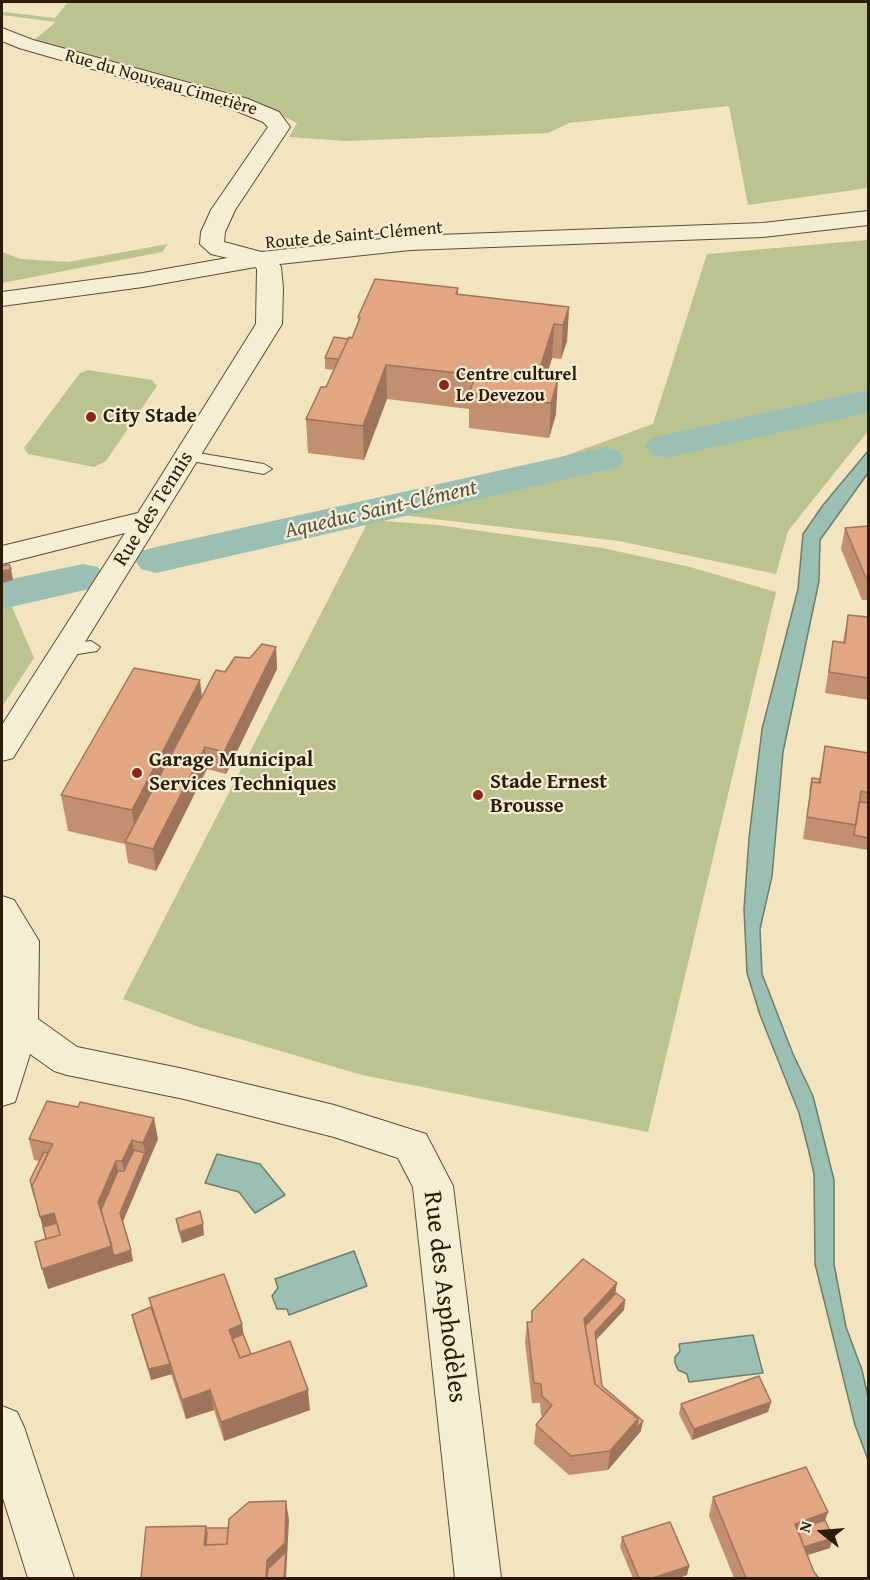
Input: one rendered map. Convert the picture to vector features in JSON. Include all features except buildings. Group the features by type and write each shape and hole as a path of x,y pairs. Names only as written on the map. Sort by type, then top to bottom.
{"street":[{"name":"Rue du Nouveau Cimetière","path":"2,34 26,44 240,104 276,120 279,124 278,131 216,222 212,244 219,249"},
{"name":"Route de Saint-Clément","path":"2,298 143,280 261,259 410,243 763,230 868,218"},
{"name":"Route de Saint-Clément","path":"2,298 219,249 413,227 542,225 711,231"},
{"path":"219,249 261,259"},
{"name":"Rue des Tennis","path":"2,750 78,648 148,519 269,324 270,271 261,259"},
{"path":"2,555 148,519"},
{"path":"2,909 21,941 19,1026 2,1091"},
{"name":"Rue des Asphodèles","path":"19,1026 67,1060 184,1084 334,1122 412,1146 433,1186 468,1508 478,1578"},
{"path":"2,1427 51,1578"}],"lane":[{"path":"186,456 264,469"}],"green space":[{"path":"68,2 868,2 868,188 748,205 729,106 569,123 548,133 345,141 289,137 297,123 236,94 34,40 56,22 2,15 4,12 55,18"},
{"path":"868,240 868,431 788,531 776,574 619,541 401,515 653,424 707,254"},
{"path":"168,244 162,252 2,283 2,252 21,259 68,262"},
{"name":"City Stade","path":"88,370 152,380 157,386 106,461 94,467 28,454 24,448 80,373"},
{"name":"Stade Ernest Brousse","path":"369,520 438,525 602,548 690,567 776,592 648,1132 362,1075 199,1027 123,999"},
{"path":"9,600 34,658 2,707 2,602"}],"water":[{"path":"868,451 868,473 820,540 819,581 783,752 772,876 760,929 762,974 793,1054 813,1096 834,1180 834,1264 846,1327 862,1370 868,1397 868,1460 855,1425 815,1264 814,1174 808,1148 799,1113 760,1015 747,973 744,909 749,838 762,729 798,589 803,534 823,505"},
{"path":"217,1154 260,1164 285,1195 255,1213 239,1192 205,1183"},
{"path":"354,1251 367,1286 289,1315 287,1309 277,1309 272,1296 278,1288 275,1279"},
{"path":"753,1335 763,1373 689,1382 687,1374 678,1370 675,1363 675,1357 680,1351 679,1344"}],"waterway":[{"name":"Aqueduc Saint-Clément","path":"665,446 868,402"},
{"name":"Aqueduc Saint-Clément","path":"156,560 605,459"},
{"name":"Aqueduc Saint-Clément","path":"2,595 83,577"}],"place":[{"name":"Centre culturel Le Devezou","path":"444,385"},
{"name":"City Stade","path":"91,417"},
{"name":"Garage Municipal Services Techniques","path":"137,773"},
{"name":"Stade Ernest Brousse","path":"478,795"}]}
